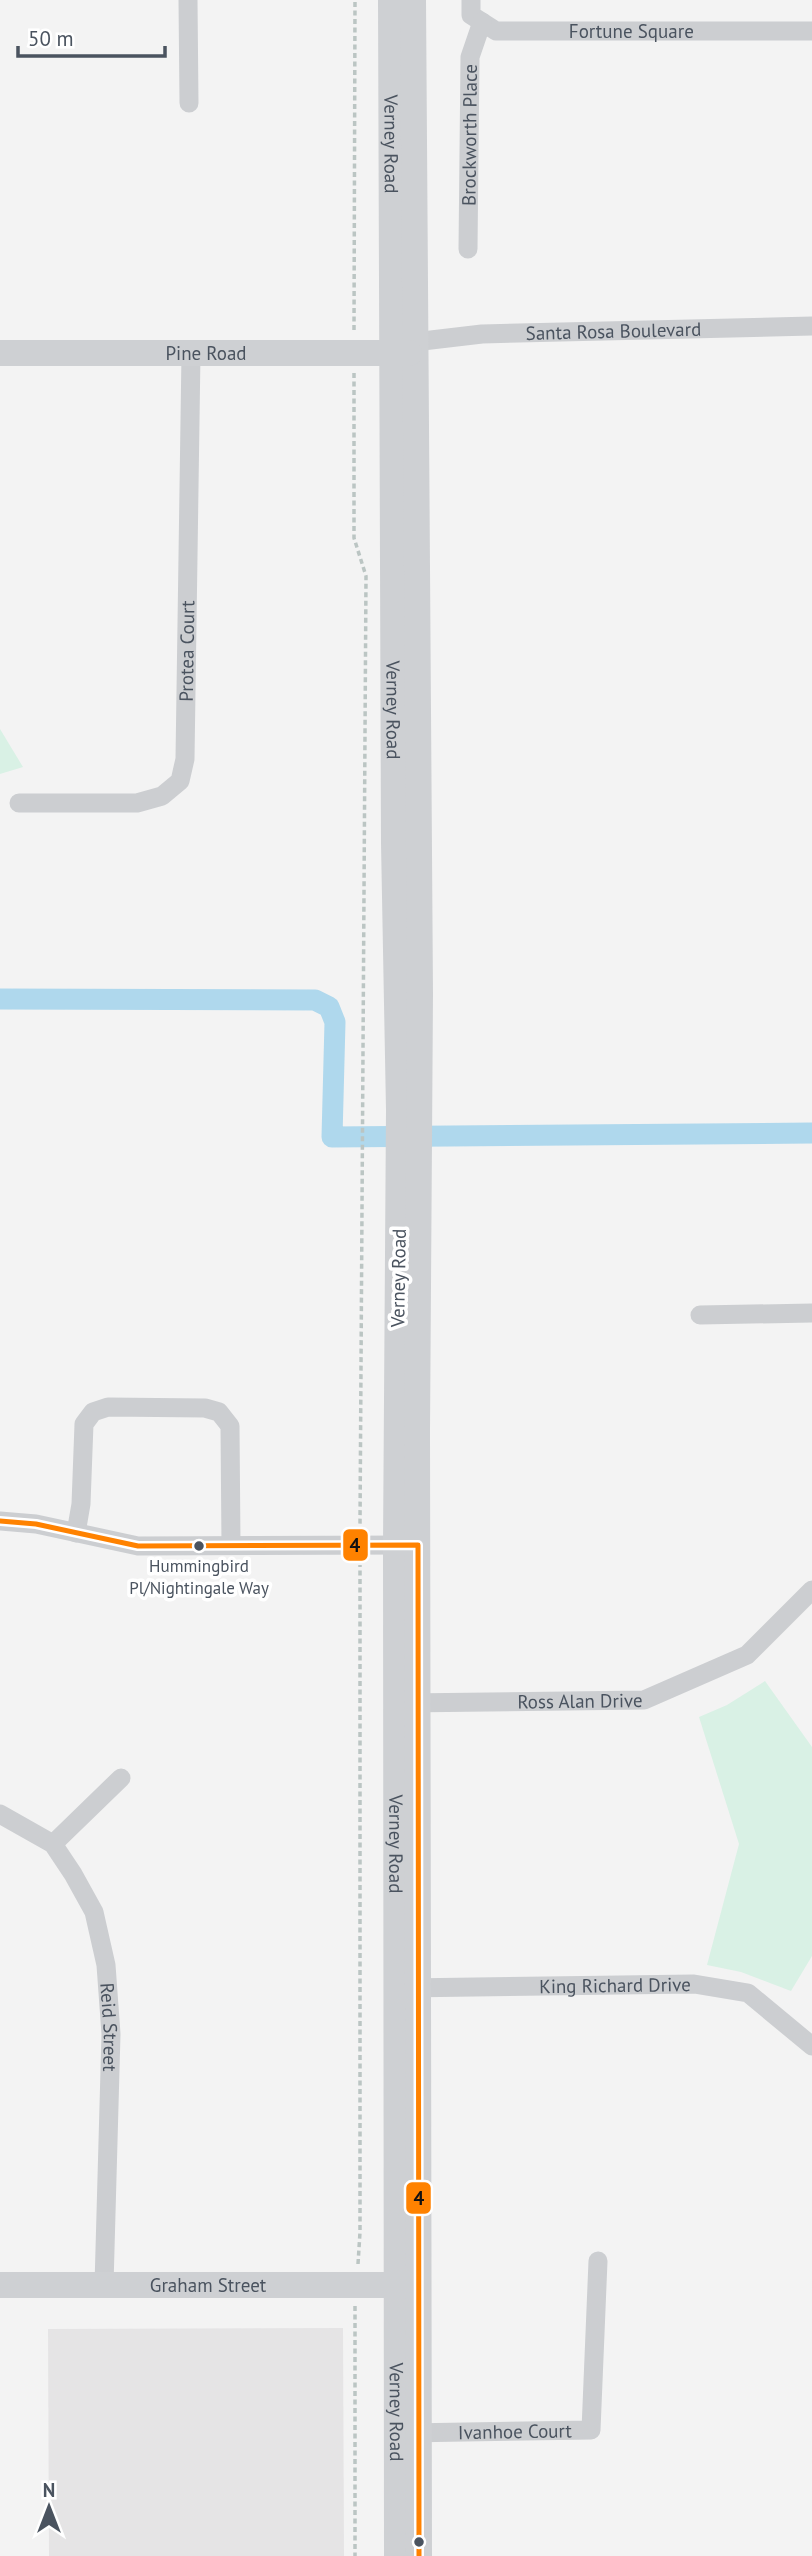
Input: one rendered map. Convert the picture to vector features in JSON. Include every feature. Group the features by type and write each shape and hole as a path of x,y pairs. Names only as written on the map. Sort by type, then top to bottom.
{"street":[{"path":"188,0 189,103"},
{"name":"Verney Road","path":"391,0 407,349"},
{"name":"Verney Road","path":"397,2556 407,2433 407,349 413,0"},
{"path":"471,0 471,15 482,22"},
{"name":"Fortune Square","path":"482,22 496,31 812,31"},
{"name":"Brockworth Place","path":"468,249 470,57 482,22"},
{"name":"Santa Rosa Boulevard","path":"407,349 482,334 812,326"},
{"name":"Pine Road","path":"0,354 354,353 407,349"},
{"name":"Protea Court","path":"19,803 138,803 162,796 180,781 185,760 191,354"},
{"path":"700,1315 812,1313"},
{"path":"76,1533 81,1504 82,1433 89,1415 107,1407 205,1408 219,1412 230,1426 231,1545"},
{"path":"0,1521 27,1522 138,1546 407,1545"},
{"name":"Ross Alan Drive","path":"407,1703 644,1700 747,1655 812,1590"},
{"path":"53,1844 121,1778"},
{"name":"Reid Street","path":"0,1814 53,1844 94,1912 106,1965 111,2034 104,2286"},
{"name":"King Richard Drive","path":"407,1988 694,1984 748,1993 812,2046"},
{"name":"Ivanhoe Court","path":"407,2433 590,2430 598,2261"},
{"name":"Graham Street","path":"0,2285 407,2285"},
{"name":"Verney Road","path":"407,2433 419,2556"}],"path":[{"path":"355,0 354,538 366,576 360,1545 360,2232 356,2285 355,2556"}],"shaded area":[{"path":"343,2328 344,2556 49,2556 48,2329"}],"green space":[{"path":"0,729 23,767 0,774"},
{"path":"765,1681 812,1747 812,1956 791,1991 741,1972 707,1965 739,1844 699,1717 727,1705"}],"waterway":[{"path":"0,999 315,1000 329,1007 335,1022 332,1137 812,1133"}],"transit line":[{"name":"4","path":"0,1521 36,1524 138,1546 418,1545 419,2556"}],"place":[{"name":"Hummingbird Pl/Nightingale Way","path":"199,1546"}]}
